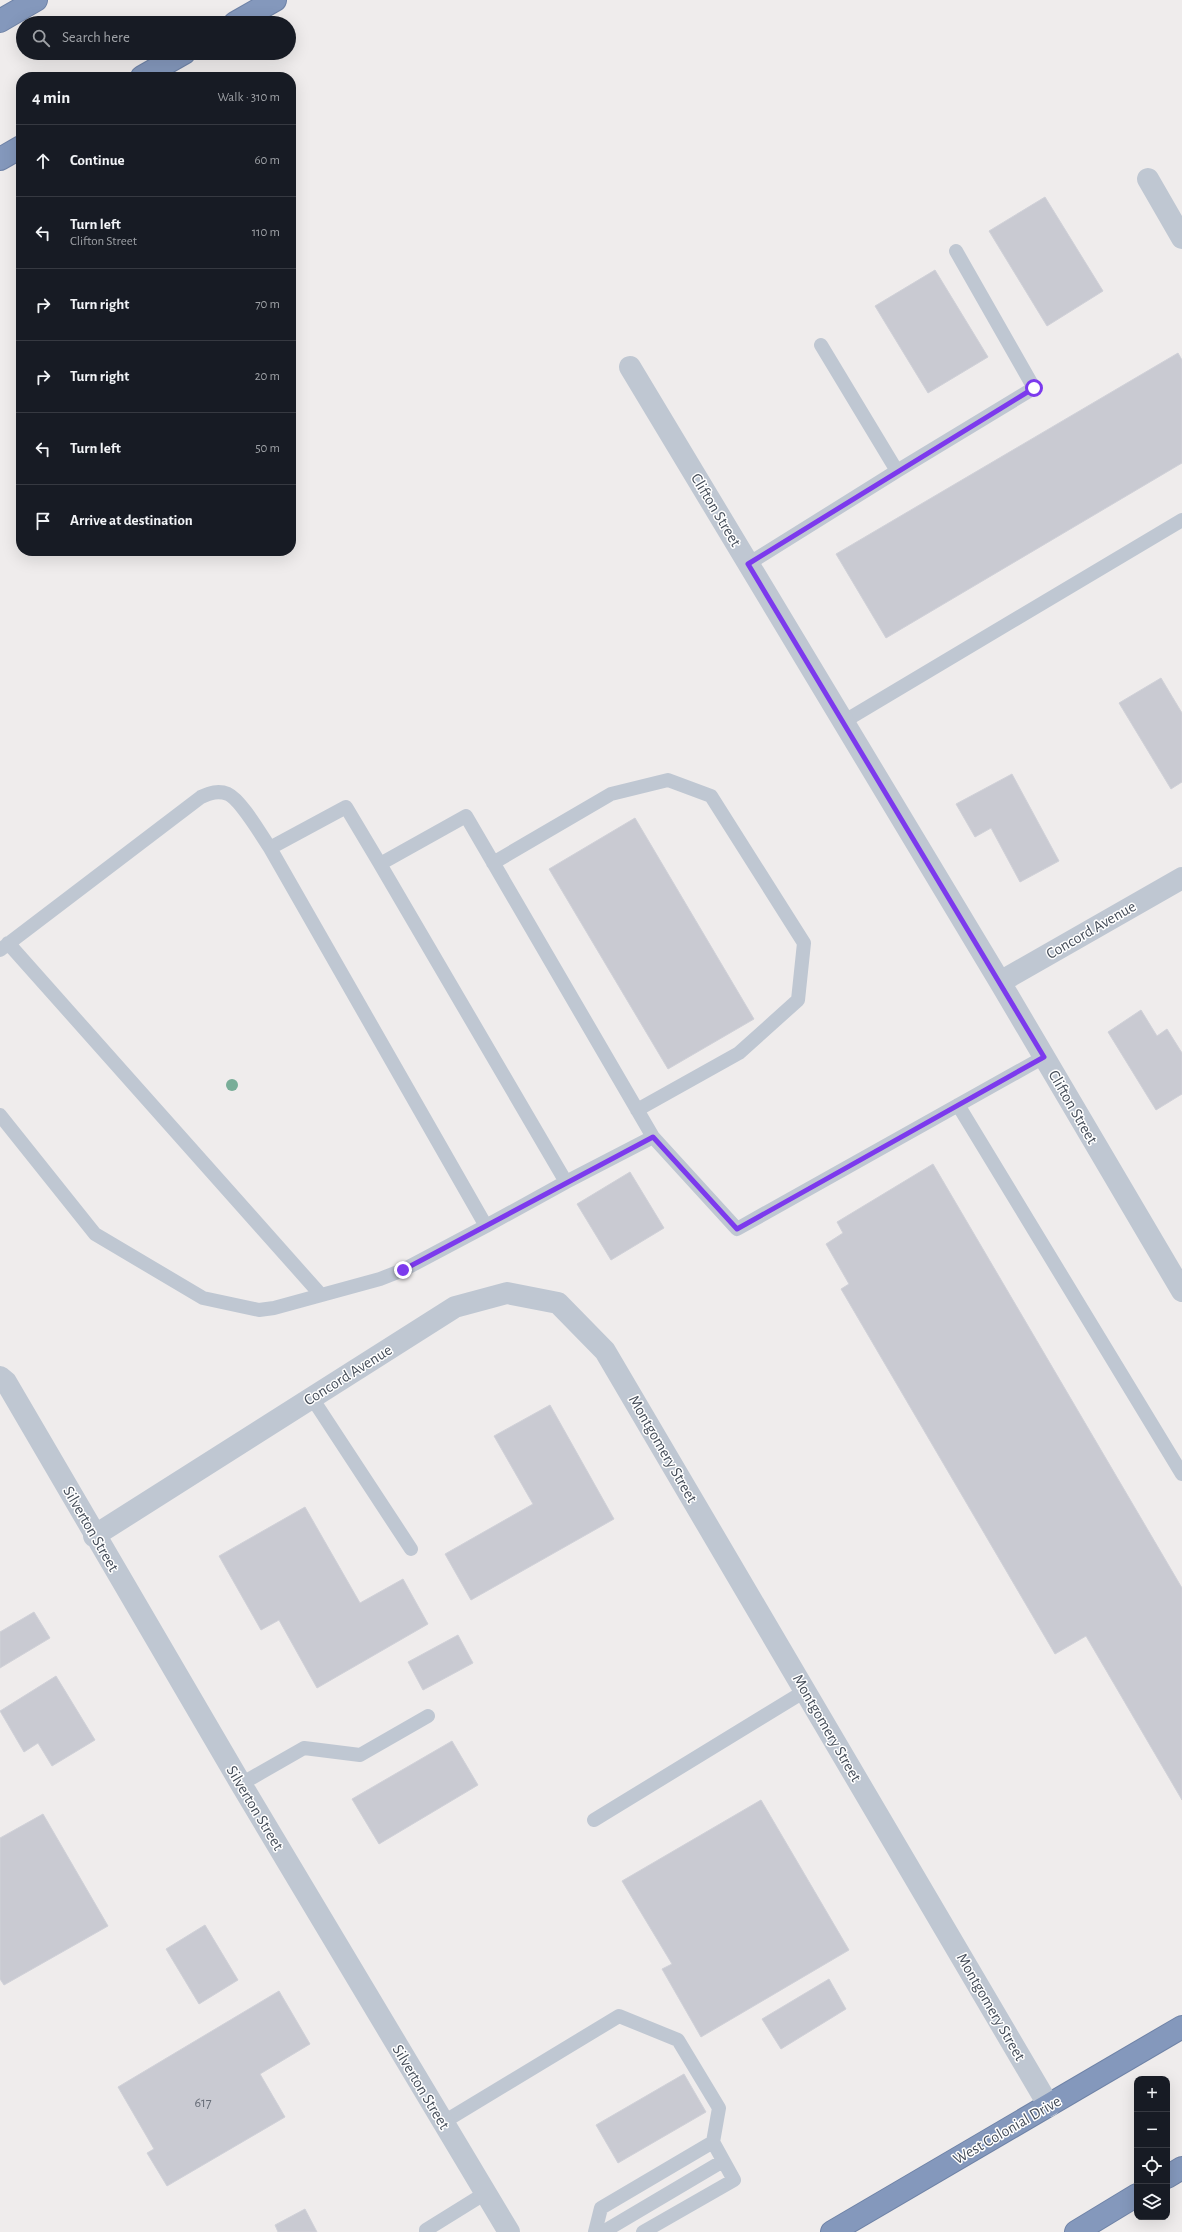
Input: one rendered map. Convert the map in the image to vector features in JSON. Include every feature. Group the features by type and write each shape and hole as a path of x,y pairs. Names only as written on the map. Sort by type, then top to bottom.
{"highway":[{"path":"0,21 36,0"},
{"path":"247,16 275,0"},
{"path":"151,72 172,60"},
{"path":"0,159 16,150"},
{"name":"West Colonial Drive","path":"832,2232 1182,2027"},
{"path":"1170,2175 1182,2168"},
{"path":"1076,2232 1134,2197"}],"street":[{"path":"1148,179 1182,238"},
{"name":"Clifton Street","path":"630,367 1000,982 1182,1292"},
{"name":"Concord Avenue","path":"1000,982 1182,878"},
{"name":"Concord Avenue","path":"94,1536 455,1307 507,1293 558,1303 605,1351"},
{"name":"Montgomery Street","path":"605,1351 1049,2106"},
{"name":"Silverton Street","path":"3,1379 94,1536 484,2194 509,2232"}],"lane":[{"path":"748,564 1034,388 956,251"},
{"path":"821,345 897,472"},
{"path":"844,722 1182,520"},
{"path":"493,864 611,794 668,780 711,796 804,943 798,1000 739,1052 637,1110"},
{"path":"321,1295 4,947 201,797 213,792 228,794 238,804 270,848 486,1226"},
{"path":"270,848 346,806 566,1182"},
{"path":"380,864 466,816 653,1137 737,1229 1044,1057"},
{"path":"958,1105 1182,1474"},
{"path":"0,1115 95,1234 203,1298 259,1310 380,1279 403,1270 653,1137"},
{"path":"312,1398 411,1549"},
{"path":"594,1820 805,1691"},
{"path":"242,1784 304,1748 360,1755 428,1716"},
{"path":"442,2123 619,2016 678,2040 719,2108 713,2142 734,2180 643,2232"},
{"path":"595,2232 602,2208 713,2142"},
{"path":"603,2232 724,2161"},
{"path":"426,2232 426,2230 484,2194"}],"building":[{"path":"1045,197 1103,291 1047,326 989,231"},
{"path":"935,270 988,357 928,393 875,306"},
{"path":"1178,353 1182,360 1182,463 886,638 836,554"},
{"path":"1161,678 1182,713 1182,782 1171,789 1119,703"},
{"path":"1012,774 1059,861 1020,882 991,828 975,837 956,804"},
{"path":"635,818 754,1019 668,1069 549,869"},
{"path":"1141,1010 1157,1036 1167,1029 1182,1053 1182,1094 1156,1110 1108,1032"},
{"path":"933,1164 1182,1588 1182,1800 1086,1636 1055,1654 841,1289 849,1284 826,1244 843,1233 837,1222"},
{"path":"630,1172 664,1228 611,1260 577,1204"},
{"path":"550,1405 614,1519 471,1600 445,1554 533,1504 494,1436"},
{"path":"305,1507 360,1603 403,1579 428,1624 317,1688 279,1620 261,1630 219,1556"},
{"path":"34,1612 50,1638 0,1668 0,1632"},
{"path":"458,1635 473,1663 423,1690 408,1662"},
{"path":"56,1676 95,1740 52,1766 38,1743 24,1752 0,1711"},
{"path":"452,1741 478,1785 379,1844 352,1799"},
{"path":"761,1800 849,1950 701,2037 662,1969 672,1964 622,1881"},
{"path":"43,1814 108,1926 4,1985 0,1979 0,1838"},
{"path":"205,1925 238,1980 199,2004 166,1949"},
{"path":"829,1979 846,2009 781,2049 762,2019"},
{"path":"279,1991 310,2044 260,2074 285,2117 167,2186 147,2153 154,2149 118,2087"},
{"path":"684,2074 706,2112 618,2163 596,2125"},
{"path":"305,2209 317,2232 278,2232 275,2225"}],"route":[{"path":"403,1270 653,1137 737,1229 906,1136 1044,1057 748,564 1034,388"}]}
